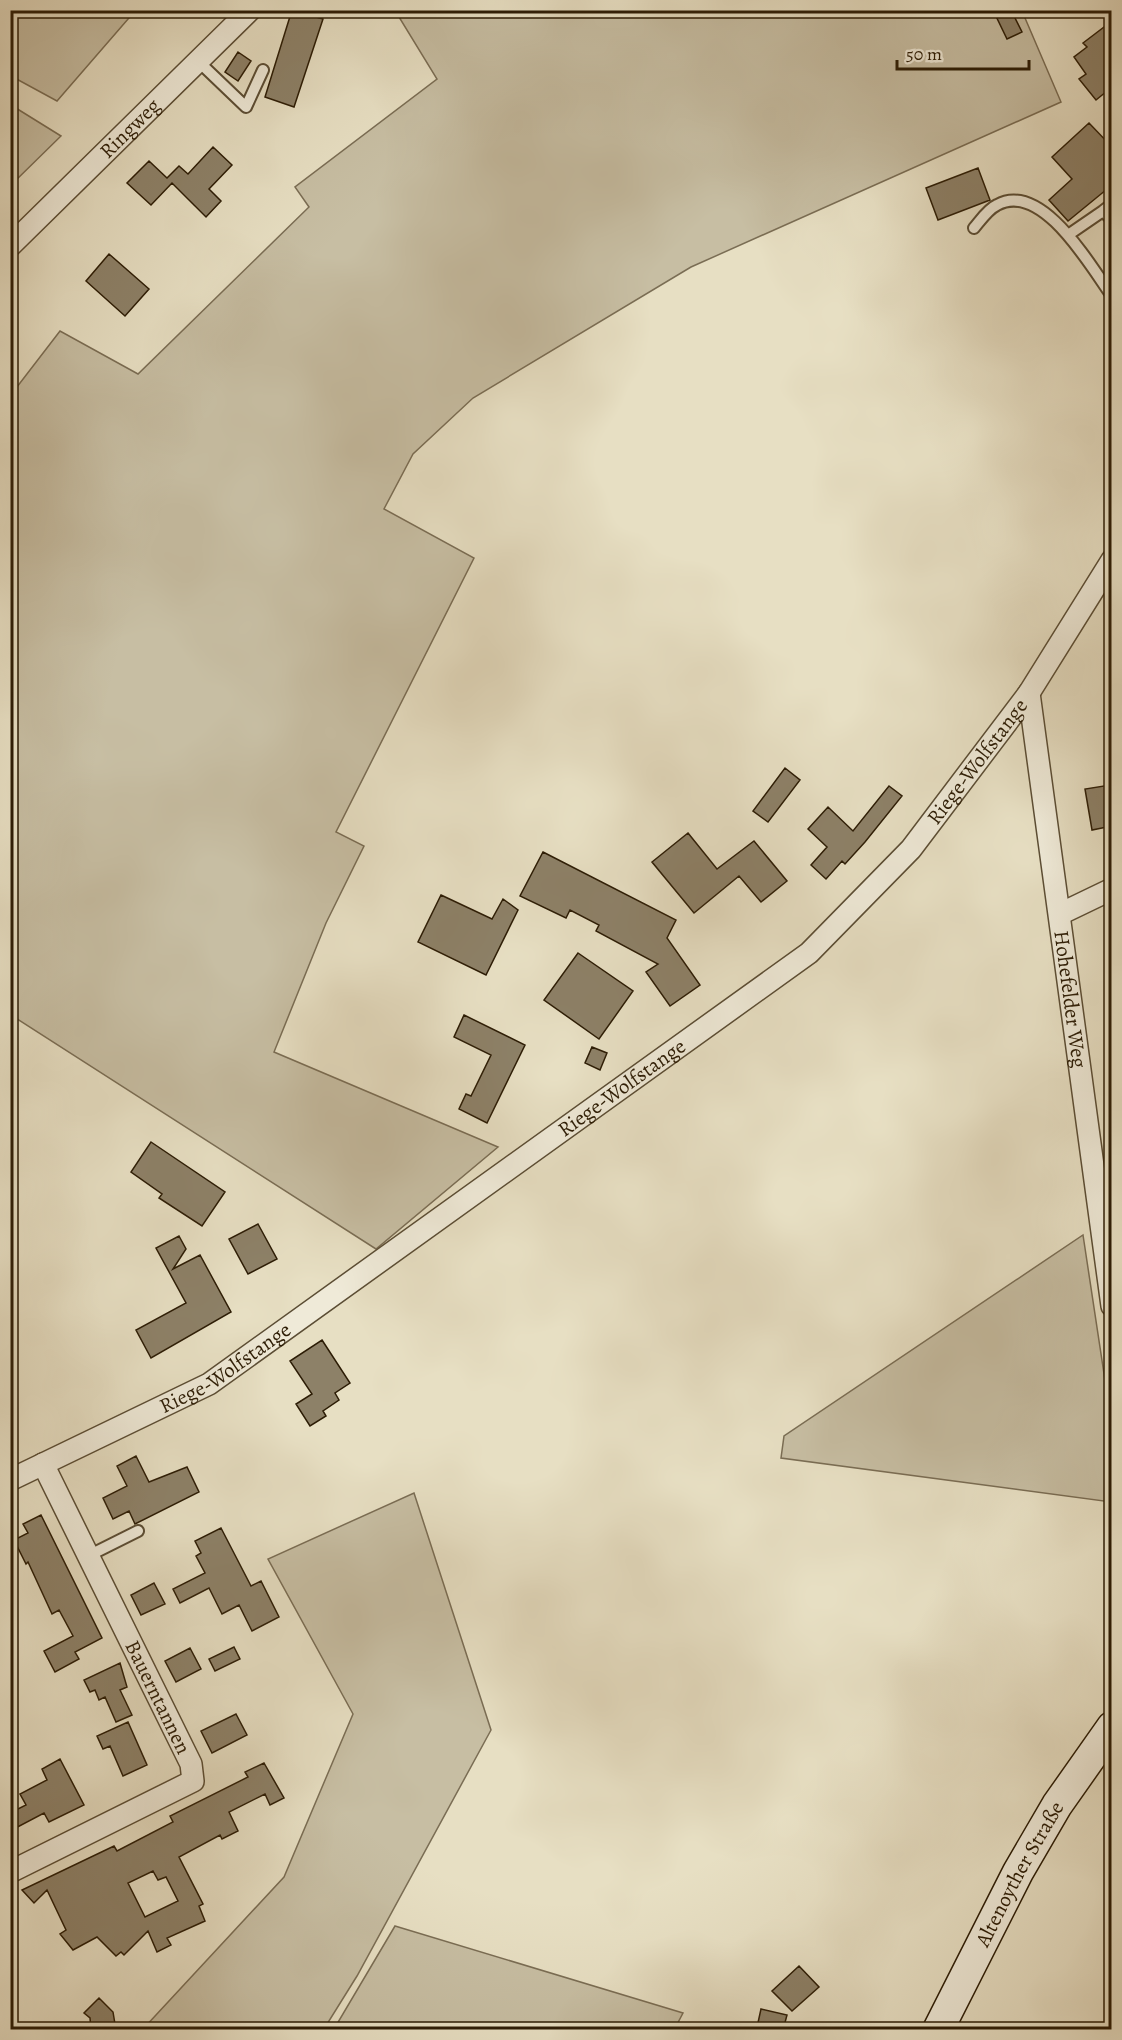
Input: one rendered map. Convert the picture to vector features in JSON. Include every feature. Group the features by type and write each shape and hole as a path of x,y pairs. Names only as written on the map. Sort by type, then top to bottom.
{"main road":[{"name":"Altenoyther Straße","path":"938,2030 1018,1872 1057,1805 1112,1727"}],"street":[{"name":"Ringweg","path":"10,246 250,10"},
{"name":"Riege-Wolfstange","path":"10,1480 209,1384 809,953 910,849 1029,693 1112,560"},
{"name":"Hohefelder Weg","path":"1029,693 1106,1227 1112,1306"},
{"path":"1060,914 1112,889"},
{"name":"Bauerntannen","path":"10,1872 193,1781 191,1764 43,1464"}],"lane":[{"path":"199,62 246,107 263,70"},
{"path":"974,228 997,205 1017,201 1044,213 1062,226 1112,296"},
{"path":"1068,236 1107,207 1112,219"},
{"path":"88,1556 138,1531"}],"shaded area":[{"path":"10,11 135,11 57,101 11,76"},
{"path":"410,11 1022,11 1061,102 691,267 473,398 413,454 384,509 474,558 336,832 364,846 326,923 274,1052 498,1147 376,1249 11,1015 10,396 60,331 138,374 309,207 295,187 437,79 399,17"},
{"path":"11,105 61,136 11,185"},
{"path":"1083,1235 1111,1420 1111,1502 781,1458 784,1436"},
{"path":"414,1493 491,1730 357,1976 324,2029 143,2029 284,1877 353,1714 268,1559"},
{"path":"395,1926 683,2013 674,2030 334,2029"}],"building":[{"path":"292,10 323,19 294,107 265,97"},
{"path":"993,10 1011,10 1022,32 1007,39"},
{"path":"1112,21 1112,87 1096,100 1079,79 1086,74 1074,57 1087,47 1083,43"},
{"path":"238,52 251,61 238,81 225,72"},
{"path":"1089,123 1112,147 1112,185 1068,221 1049,200 1072,179 1052,157"},
{"path":"213,147 232,165 209,189 221,201 206,217 172,183 151,205 127,183 149,161 167,178 179,166 188,174"},
{"path":"978,168 990,200 938,220 926,188"},
{"path":"109,254 149,289 125,316 86,281"},
{"path":"785,768 800,780 768,822 753,811"},
{"path":"1110,785 1112,826 1092,830 1085,789"},
{"path":"889,786 902,796 845,864 842,861 826,879 811,865 827,847 808,829 828,807 853,831"},
{"path":"688,833 717,869 754,841 787,881 761,902 739,876 694,913 652,862"},
{"path":"543,852 676,920 667,938 700,985 670,1006 646,972 658,964 596,931 599,925 570,910 566,918 520,896"},
{"path":"441,895 492,919 503,899 518,910 486,975 418,942"},
{"path":"578,953 633,991 599,1039 544,1000"},
{"path":"464,1015 525,1045 487,1123 459,1109 466,1094 471,1096 491,1055 454,1037"},
{"path":"592,1047 607,1053 600,1070 585,1063"},
{"path":"151,1142 225,1192 202,1226 159,1198 162,1194 131,1172"},
{"path":"258,1224 277,1259 248,1274 229,1239"},
{"path":"179,1236 186,1249 173,1269 200,1255 231,1312 151,1358 136,1330 186,1303 156,1248"},
{"path":"322,1340 350,1383 335,1393 339,1400 323,1411 326,1416 310,1426 296,1404 312,1394 290,1361"},
{"path":"136,1456 149,1482 187,1467 199,1492 135,1524 129,1511 113,1519 103,1498 127,1486 117,1466"},
{"path":"41,1515 102,1638 75,1652 79,1659 55,1672 44,1651 73,1636 59,1610 52,1614 28,1562 26,1564 14,1540 28,1533 23,1524"},
{"path":"221,1528 251,1586 261,1581 279,1617 252,1631 239,1605 222,1614 209,1588 180,1603 173,1589 205,1573 196,1556 201,1553 195,1541"},
{"path":"154,1583 165,1604 141,1615 131,1595"},
{"path":"234,1647 240,1659 215,1671 209,1659"},
{"path":"190,1648 201,1669 176,1682 165,1661"},
{"path":"120,1663 127,1687 120,1690 132,1715 116,1722 105,1697 99,1700 95,1690 90,1692 84,1680"},
{"path":"236,1714 247,1735 212,1753 201,1731"},
{"path":"128,1722 147,1765 123,1776 110,1746 103,1749 97,1736"},
{"path":"60,1759 84,1805 49,1822 44,1813 10,1831 10,1813 26,1805 20,1794 47,1780 42,1769"},
{"path":"264,1763 284,1798 270,1805 265,1794 229,1812 238,1831 222,1839 220,1835 179,1857 203,1904 199,1906 205,1921 167,1938 171,1945 157,1952 148,1931 124,1955 121,1952 116,1956 97,1937 73,1950 60,1934 66,1930 47,1890 34,1903 22,1890 114,1846 117,1851 173,1822 170,1816 248,1777 245,1772","holes":["153,1871 158,1880 166,1877 178,1901 145,1917 128,1883"]},
{"path":"799,1966 819,1987 792,2011 772,1991"},
{"path":"99,1998 113,2012 116,2030 91,2030 90,2018 84,2013"},
{"path":"761,2009 787,2015 783,2030 757,2027"}]}
